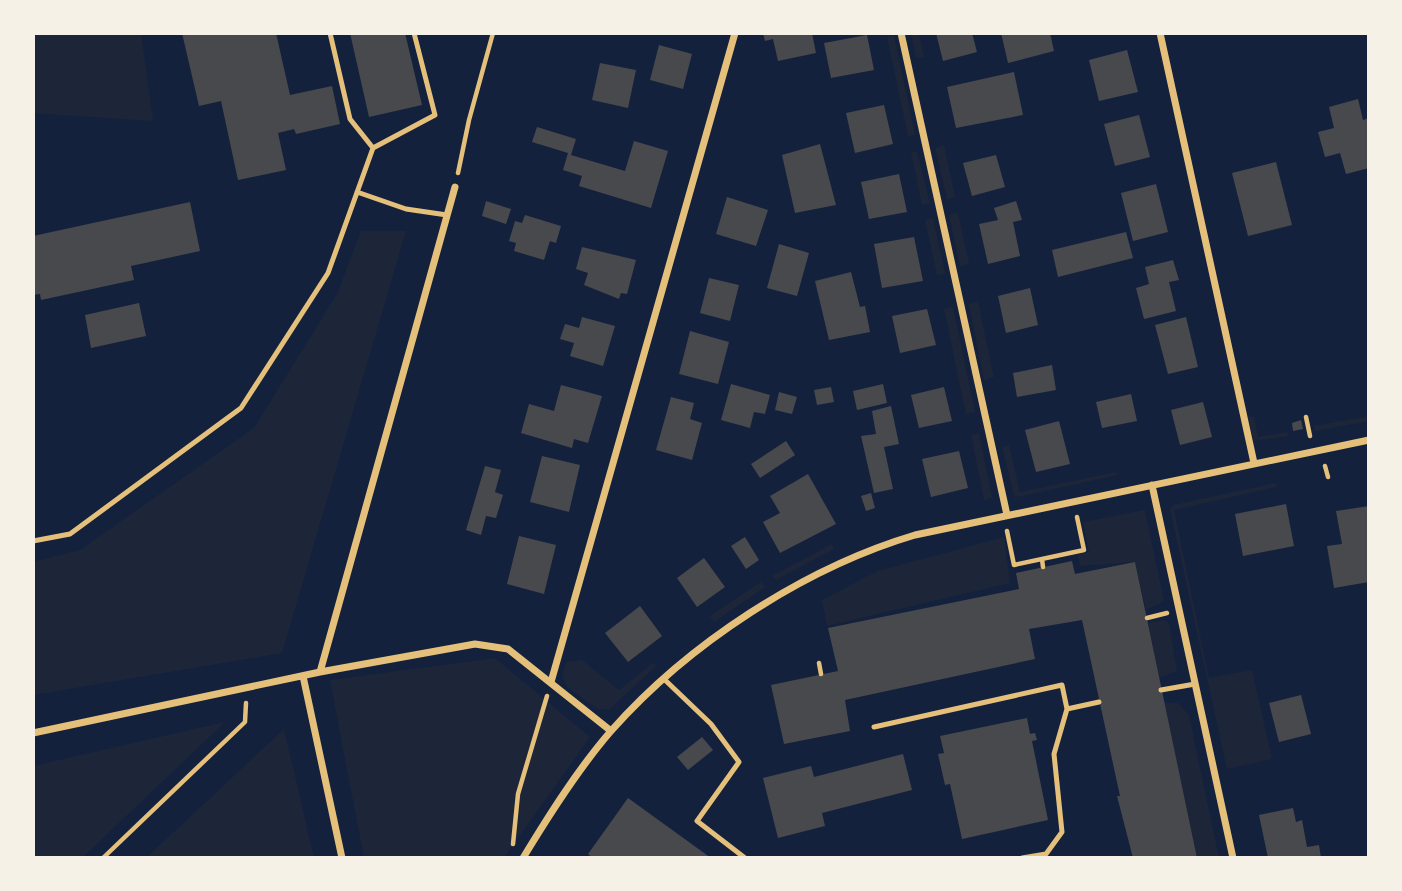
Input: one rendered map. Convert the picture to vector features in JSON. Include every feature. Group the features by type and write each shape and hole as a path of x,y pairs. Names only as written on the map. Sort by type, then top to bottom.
{"street":[{"path":"551,682 735,33"},
{"path":"901,33 1007,515"},
{"path":"1160,33 1254,463"},
{"path":"320,672 455,187"},
{"path":"523,858 611,731 665,680 730,626 808,578 856,554 915,535 1369,440"},
{"path":"1153,485 1233,858"},
{"path":"33,733 320,672 475,644 508,649 611,731"},
{"path":"303,676 342,858"}],"lane":[{"path":"330,33 350,119 373,148"},
{"path":"33,541 70,534 241,408 328,273 373,148 435,116 414,33"},
{"path":"357,192 406,209 447,215"},
{"path":"665,680 711,724 739,762 697,821 745,858"},
{"path":"1161,690 1195,684"},
{"path":"874,727 1062,685 1066,709 1054,754 1062,832 1046,854 1022,858"},
{"path":"1066,709 1099,702"}],"path":[{"path":"455,187 469,120 493,33"},
{"path":"1307,417 1310,436"},
{"path":"1325,466 1328,477"},
{"path":"1007,531 1014,565 1084,550 1077,517"},
{"path":"1042,559 1044,567"},
{"path":"1147,618 1171,612"},
{"path":"819,663 821,674"},
{"path":"512,858 518,794 551,682"},
{"path":"103,858 245,722 247,688"}],"shaded area":[{"path":"33,33 141,33 153,121 33,113"},
{"path":"911,33 919,33 924,57 916,58"},
{"path":"894,35 915,135 908,136 887,37"},
{"path":"944,145 955,197 947,199 935,148"},
{"path":"917,151 930,204 922,205 911,152"},
{"path":"958,213 969,264 960,266 949,215"},
{"path":"933,218 945,274 937,275 925,220"},
{"path":"361,231 406,231 282,653 33,695 33,562 80,550 254,428 337,294"},
{"path":"978,302 994,377 984,380 969,304"},
{"path":"953,307 975,412 966,414 944,309"},
{"path":"1254,416 1258,437 1287,432 1288,436 1254,441 1248,417"},
{"path":"1369,416 1369,421 1315,431 1314,426"},
{"path":"979,433 992,498 984,500 971,435"},
{"path":"1009,445 1020,492 1116,472 1117,475 1018,497 1014,495 1002,447"},
{"path":"1276,483 1277,487 1174,510 1209,678 1252,670 1272,759 1227,769 1170,509 1173,505"},
{"path":"1145,510 1164,601 1146,610 1135,562 1080,566 1078,555 1089,552 1083,522"},
{"path":"1004,537 1010,583 827,626 822,600 878,571"},
{"path":"832,544 834,549 776,580 772,576"},
{"path":"761,582 765,587 714,622 710,616"},
{"path":"1164,620 1169,623 1177,671 1159,678 1148,623"},
{"path":"495,658 590,737 504,858 364,858 330,680"},
{"path":"582,660 619,690 653,663 656,666 610,709 598,709 568,688 562,676 566,662"},
{"path":"1164,703 1178,703 1189,715 1219,858 1197,858"},
{"path":"225,722 82,858 33,858 33,766"},
{"path":"284,729 314,858 146,858"}],"building":[{"path":"182,33 276,33 290,95 332,86 340,124 296,134 294,129 278,133 286,170 238,180 221,101 199,106"},
{"path":"350,33 405,33 422,105 369,117"},
{"path":"763,33 812,33 816,53 778,61 773,39 765,41"},
{"path":"936,33 972,33 977,52 943,61"},
{"path":"1001,33 1050,33 1054,51 1008,63"},
{"path":"867,35 874,70 831,78 824,43"},
{"path":"659,45 692,54 683,89 650,80"},
{"path":"1127,50 1138,92 1099,101 1089,60"},
{"path":"600,63 636,70 628,108 592,100"},
{"path":"1014,72 1023,115 956,128 947,87"},
{"path":"1358,99 1363,120 1369,118 1369,168 1346,174 1340,153 1325,157 1318,132 1334,128 1329,107"},
{"path":"884,105 893,144 855,153 846,113"},
{"path":"1139,115 1150,157 1115,166 1104,124"},
{"path":"537,127 576,139 571,155 625,171 634,141 668,151 651,208 579,186 582,176 563,170 568,153 532,142"},
{"path":"820,144 836,205 795,213 782,155"},
{"path":"996,155 1005,187 972,196 963,163"},
{"path":"1276,162 1292,225 1248,236 1232,173"},
{"path":"899,174 907,212 869,219 861,182"},
{"path":"1156,184 1168,232 1133,241 1121,193"},
{"path":"727,197 768,210 756,246 716,234"},
{"path":"486,201 511,209 506,224 482,216"},
{"path":"1016,201 1022,220 1013,222 1020,256 988,264 979,224 998,220 994,208"},
{"path":"190,202 200,251 131,266 134,280 41,300 40,294 33,295 33,236"},
{"path":"525,215 561,226 556,243 550,241 544,260 514,251 516,243 509,241 515,221 522,223"},
{"path":"1126,232 1133,258 1058,277 1052,250"},
{"path":"914,237 923,281 882,288 874,244"},
{"path":"779,244 809,253 797,296 767,288"},
{"path":"582,247 636,260 627,294 621,293 619,299 584,285 588,273 576,269"},
{"path":"1173,260 1179,280 1169,282 1176,311 1144,319 1136,288 1149,284 1145,267"},
{"path":"851,272 860,307 865,306 870,332 829,340 815,281"},
{"path":"709,278 739,285 730,321 700,313"},
{"path":"1030,288 1038,325 1006,333 998,296"},
{"path":"139,303 146,336 91,348 85,315"},
{"path":"927,309 936,345 900,353 892,316"},
{"path":"582,317 615,326 603,366 570,356 574,343 560,339 565,324 579,328"},
{"path":"1186,317 1198,367 1168,374 1155,325"},
{"path":"690,331 729,342 718,384 679,374"},
{"path":"1052,365 1056,390 1017,397 1013,373"},
{"path":"731,384 770,395 765,414 754,412 750,428 721,420"},
{"path":"883,384 887,403 857,410 853,391"},
{"path":"561,385 602,396 588,443 574,439 572,448 521,433 529,404 554,411"},
{"path":"831,387 834,402 817,405 814,390"},
{"path":"944,387 952,421 919,428 911,395"},
{"path":"779,392 797,397 792,414 775,410"},
{"path":"1131,394 1137,421 1102,428 1096,402"},
{"path":"671,397 694,403 690,419 702,423 692,460 656,450"},
{"path":"1203,402 1212,437 1180,445 1171,410"},
{"path":"891,406 899,444 884,447 893,489 874,493 861,436 876,434 872,411"},
{"path":"1301,420 1303,429 1293,431 1292,423"},
{"path":"1059,421 1070,464 1036,472 1025,430"},
{"path":"786,441 795,455 760,478 751,464"},
{"path":"959,451 968,488 931,497 922,459"},
{"path":"542,456 580,465 569,512 530,502"},
{"path":"485,466 501,470 495,492 503,495 496,518 486,516 481,535 466,530"},
{"path":"808,474 836,524 780,553 763,522 780,513 770,496"},
{"path":"871,493 875,508 866,511 861,496"},
{"path":"1286,504 1294,546 1243,556 1235,514"},
{"path":"1369,506 1369,582 1334,588 1327,546 1342,544 1336,511"},
{"path":"519,536 556,545 544,594 507,584"},
{"path":"745,537 759,560 746,569 731,546"},
{"path":"704,558 725,587 697,607 677,578"},
{"path":"1072,561 1075,574 1135,562 1197,858 1133,858 1117,796 1120,796 1082,620 1029,629 1035,659 845,700 850,731 784,744 771,685 838,671 828,628 1019,589 1016,573"},
{"path":"640,606 662,636 628,662 605,633"},
{"path":"1301,695 1311,734 1279,742 1269,703"},
{"path":"1027,718 1030,734 1035,733 1037,740 1032,741 1048,820 962,839 950,784 945,785 938,754 944,753 940,736"},
{"path":"702,737 713,750 688,770 677,757"},
{"path":"903,754 912,790 822,813 825,826 778,838 763,778 811,766 814,777"},
{"path":"628,798 711,858 593,858 588,854"},
{"path":"1293,808 1296,822 1302,820 1307,847 1319,845 1321,858 1268,858 1259,815"}]}
